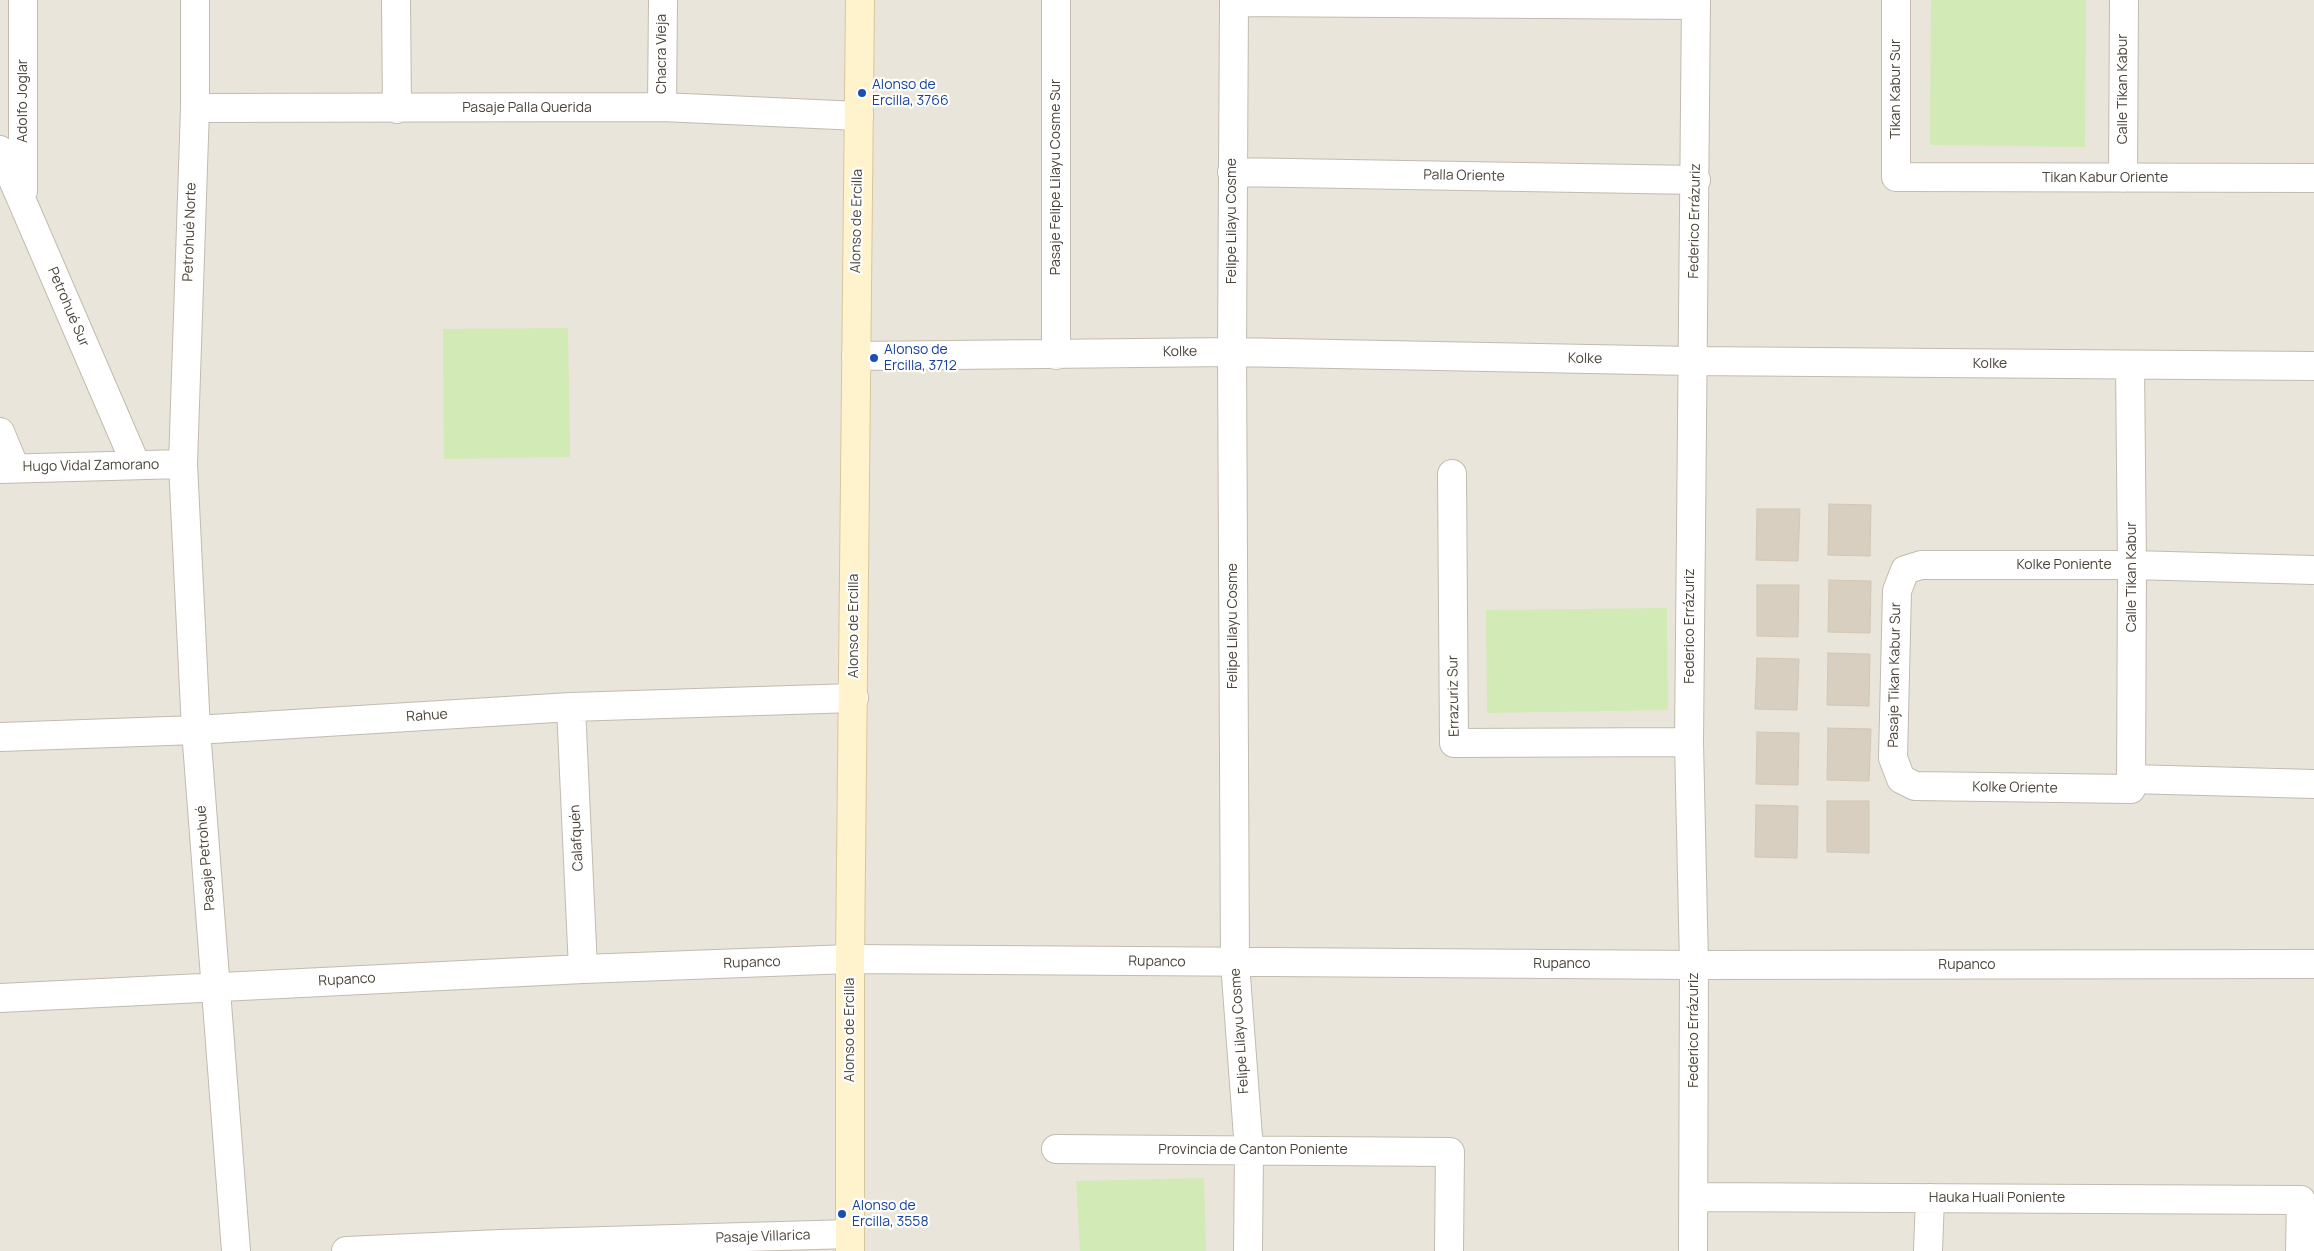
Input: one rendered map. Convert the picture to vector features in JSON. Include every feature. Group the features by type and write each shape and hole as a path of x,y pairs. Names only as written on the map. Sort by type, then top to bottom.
{"street":[{"name":"Adolfo Joglar","path":"23,0 23,202"},
{"name":"Petrohué Norte","path":"183,464 194,108 195,0"},
{"path":"396,0 397,109"},
{"name":"Chacra Vieja","path":"662,107 663,0"},
{"name":"Alonso de Ercilla","path":"850,1243 850,959 860,0"},
{"name":"Pasaje Felipe Lilayu Cosme Sur","path":"1056,0 1056,355"},
{"name":"Tikan Kabur Sur","path":"1896,0 1896,177"},
{"name":"Calle Tikan Kabur","path":"2123,178 2124,0"},
{"path":"1234,1 1696,2"},
{"name":"Felipe Lilayu Cosme","path":"1234,1 1232,172 1234,963 1249,1150 1248,1251"},
{"name":"Federico Errázuriz","path":"1693,1251 1694,965 1689,742 1692,361 1696,180 1696,2"},
{"name":"Pasaje Palla Querida","path":"194,108 662,107 859,116"},
{"name":"Petrohué Sur","path":"0,150 136,465"},
{"name":"Palla Oriente","path":"1232,172 1696,180"},
{"name":"Tikan Kabur Oriente","path":"1896,177 2314,178"},
{"name":"Kolke","path":"856,356 1232,352 1692,361 2314,366"},
{"name":"Calle Tikan Kabur","path":"2130,364 2132,565 2131,784"},
{"path":"0,432 8,468"},
{"name":"Hugo Vidal Zamorano","path":"8,468 183,464"},
{"name":"Pasaje Petrohué","path":"183,464 196,730 236,1251"},
{"name":"Errazuriz Sur","path":"1452,474 1454,743 1689,742"},
{"name":"Kolke Poniente","path":"1904,570 1921,565 2132,565 2314,570"},
{"name":"Pasaje Tikan Kabur Sur","path":"1901,779 1893,758 1897,591 1904,570"},
{"name":"Rahue","path":"0,737 196,730 571,707 854,698"},
{"name":"Calafquén","path":"571,707 583,970"},
{"name":"Kolke Oriente","path":"1901,779 1915,786 2314,784"},
{"name":"Rupanco","path":"0,998 850,959 1694,965 2314,964"},
{"name":"Provincia de Canton Poniente","path":"1056,1149 1450,1152 1449,1251"},
{"name":"Hauka Huali Poniente","path":"1694,1197 2301,1200 2300,1251"},
{"path":"1928,1251 1930,1198"},
{"name":"Pasaje Villarica","path":"346,1251 500,1247 850,1243"}],"shaded area":[{"path":"0,0 2314,0 2314,1251 0,1251"}],"green space":[{"path":"1931,0 2086,0 2085,147 1930,145"},
{"path":"568,328 570,457 444,459 443,329"},
{"path":"1667,608 1668,710 1487,713 1486,610"},
{"path":"1204,1178 1206,1251 1080,1251 1076,1181"}],"building":[{"path":"1829,504 1871,505 1870,556 1828,555"},
{"path":"1757,509 1800,509 1798,561 1756,560"},
{"path":"1829,580 1871,581 1870,633 1828,632"},
{"path":"1757,585 1799,585 1798,637 1757,636"},
{"path":"1828,653 1870,654 1869,706 1827,705"},
{"path":"1757,658 1799,659 1797,710 1755,709"},
{"path":"1828,728 1871,729 1869,781 1827,780"},
{"path":"1757,732 1799,733 1798,785 1756,784"},
{"path":"1827,801 1869,801 1869,853 1827,852"},
{"path":"1756,805 1798,806 1797,858 1755,857"}],"place":[{"name":"Alonso de Ercilla, 3766","path":"862,93"},
{"name":"Alonso de Ercilla, 3712","path":"874,358"},
{"name":"Alonso de Ercilla, 3558","path":"842,1214"}]}
